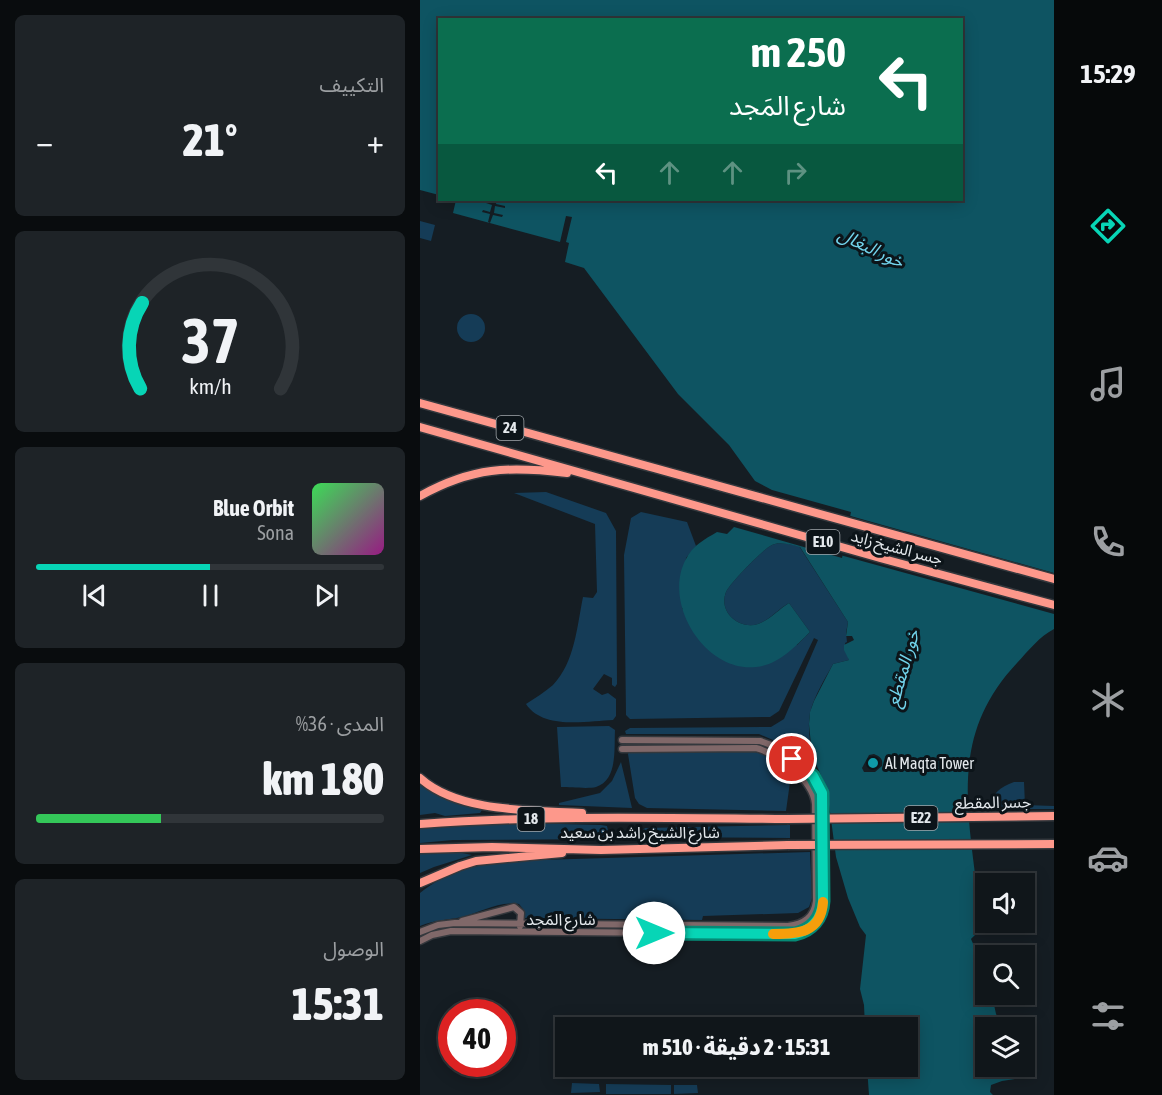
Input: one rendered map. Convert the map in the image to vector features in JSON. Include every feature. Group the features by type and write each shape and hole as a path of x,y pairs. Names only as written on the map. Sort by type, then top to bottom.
{"highway":[{"name":"24","path":"420,403 601,453"},
{"name":"24","path":"420,427 594,476"},
{"name":"جسر الشيخ زايد","path":"601,453 1054,579"},
{"path":"420,496 446,482 479,471 505,468 538,469 594,476"},
{"name":"جسر الشيخ زايد","path":"594,476 1054,605"},
{"path":"420,778 458,799 477,804 502,808 642,817"},
{"name":"جسر المقطع","path":"787,819 1054,816"},
{"name":"شارع الشيخ راشد بن سعيد","path":"420,824 477,820 642,817 787,819"},
{"name":"E22","path":"788,845 1054,844"},
{"name":"شارع الشيخ راشد بن سعيد","path":"420,849 492,847 602,850 788,845"},
{"path":"420,883 460,866 490,859 602,850"},
{"path":"420,889 445,873"}],"street":[{"name":"شارع المَجد","path":"420,941 432,935 451,931 795,934 811,927 820,916 823,901 822,798 819,784 810,773 778,749 760,741 622,740"},
{"name":"شارع المَجد","path":"420,932 438,925 455,923 788,926 802,923 813,913 816,901 815,804 811,789 805,780 771,754 756,748 622,749"},
{"path":"455,923 513,906 521,913 518,932"}],"shaded area":[{"path":"420,221 435,225 431,241 420,238"},
{"path":"471,314 481,318 485,328 481,338 471,342 461,338 457,328 461,318"},
{"path":"546,492 606,513 616,531 617,684 615,687 612,685 612,678 604,674 593,689 602,695 608,693 616,699 616,716 613,720 554,721 543,718 526,704 550,688 560,676 571,655 583,597 593,598 597,592 595,524 514,493"},
{"path":"641,512 687,522 696,546 686,558 682,609 797,645 810,632 789,603 766,620 751,625 737,622 732,618 724,599 733,582 772,545 778,543 799,546 848,622 847,642 845,643 849,660 833,664 810,713 812,761 809,764 773,740 759,734 626,734 625,731 630,728 771,727 784,719 818,640 814,638 779,711 770,717 630,719 626,715 624,555 631,518"},
{"path":"609,726 615,730 613,763 608,778 596,787 561,787 557,727"},
{"path":"629,751 752,751 768,756 789,772 786,811 647,808 639,804 635,798"},
{"path":"621,762 632,808 559,805 559,803 600,793 612,781"},
{"path":"1014,782 1024,782 1025,805 1054,806 1054,809 990,809 992,799 997,792"},
{"path":"420,783 455,802 482,810 480,813 445,816 435,813 420,815"},
{"path":"522,823 601,825 607,826 609,835 605,839 453,840 420,843 420,829 451,825"},
{"path":"790,825 790,838 646,837 641,832 645,828"},
{"path":"457,852 472,855 420,873 420,854"},
{"path":"810,852 812,898 809,907 798,913 703,916 702,920 525,918 519,904 512,903 420,926 420,893 451,875 484,865 507,861"},
{"path":"572,1083 599,1084 600,1092 571,1093"},
{"path":"606,1084 671,1085 671,1094 606,1094"},
{"path":"674,1085 697,1085 698,1093 674,1094"}],"water":[{"path":"420,0 1054,0 1054,629 1030,649 995,690 981,718 972,746 968,774 970,834 975,874 975,933 978,933 971,939 975,946 975,1005 994,1005 998,1017 975,1017 975,1077 1016,1077 991,1085 990,1092 993,1095 869,1095 868,1077 918,1077 918,1017 865,1017 860,989 866,935 860,927 848,898 836,857 827,789 816,764 809,724 814,701 833,664 849,660 844,645 854,640 852,636 846,636 848,622 800,547 778,543 772,545 733,582 724,599 732,618 737,622 751,625 766,620 789,603 810,632 779,659 756,667 737,666 720,659 705,647 693,632 684,614 680,595 680,577 689,554 708,537 717,532 727,534 734,527 842,558 851,512 772,490 755,481 729,445 678,394 584,268 565,262 569,243 566,242 572,217 566,216 560,242 453,213 456,201 963,201 963,18 438,18 438,195 420,190","holes":["874,754 882,760 882,766 875,772 864,772 862,768 869,755"]}],"pier":[{"path":"497,201 496,204 505,206 505,208 495,206 494,213 503,215 502,217 493,215 490,223 488,222 490,214 482,212 483,210 490,212 492,205 483,202"},
{"path":"847,515 1054,573 1054,614 731,525 735,524 840,555"}],"slow traffic":[{"path":"773,934 795,934 807,930 820,916 823,902"}],"place":[{"name":"Al Maqta Tower","path":"873,763"}],"route":[{"path":"654,933 795,934 807,930 817,921 822,911 823,901 822,793 813,776 792,759"}],"water label":[{"name":"خور البغال","path":"871,248"},
{"name":"خور المقطع","path":"903,668"}]}
